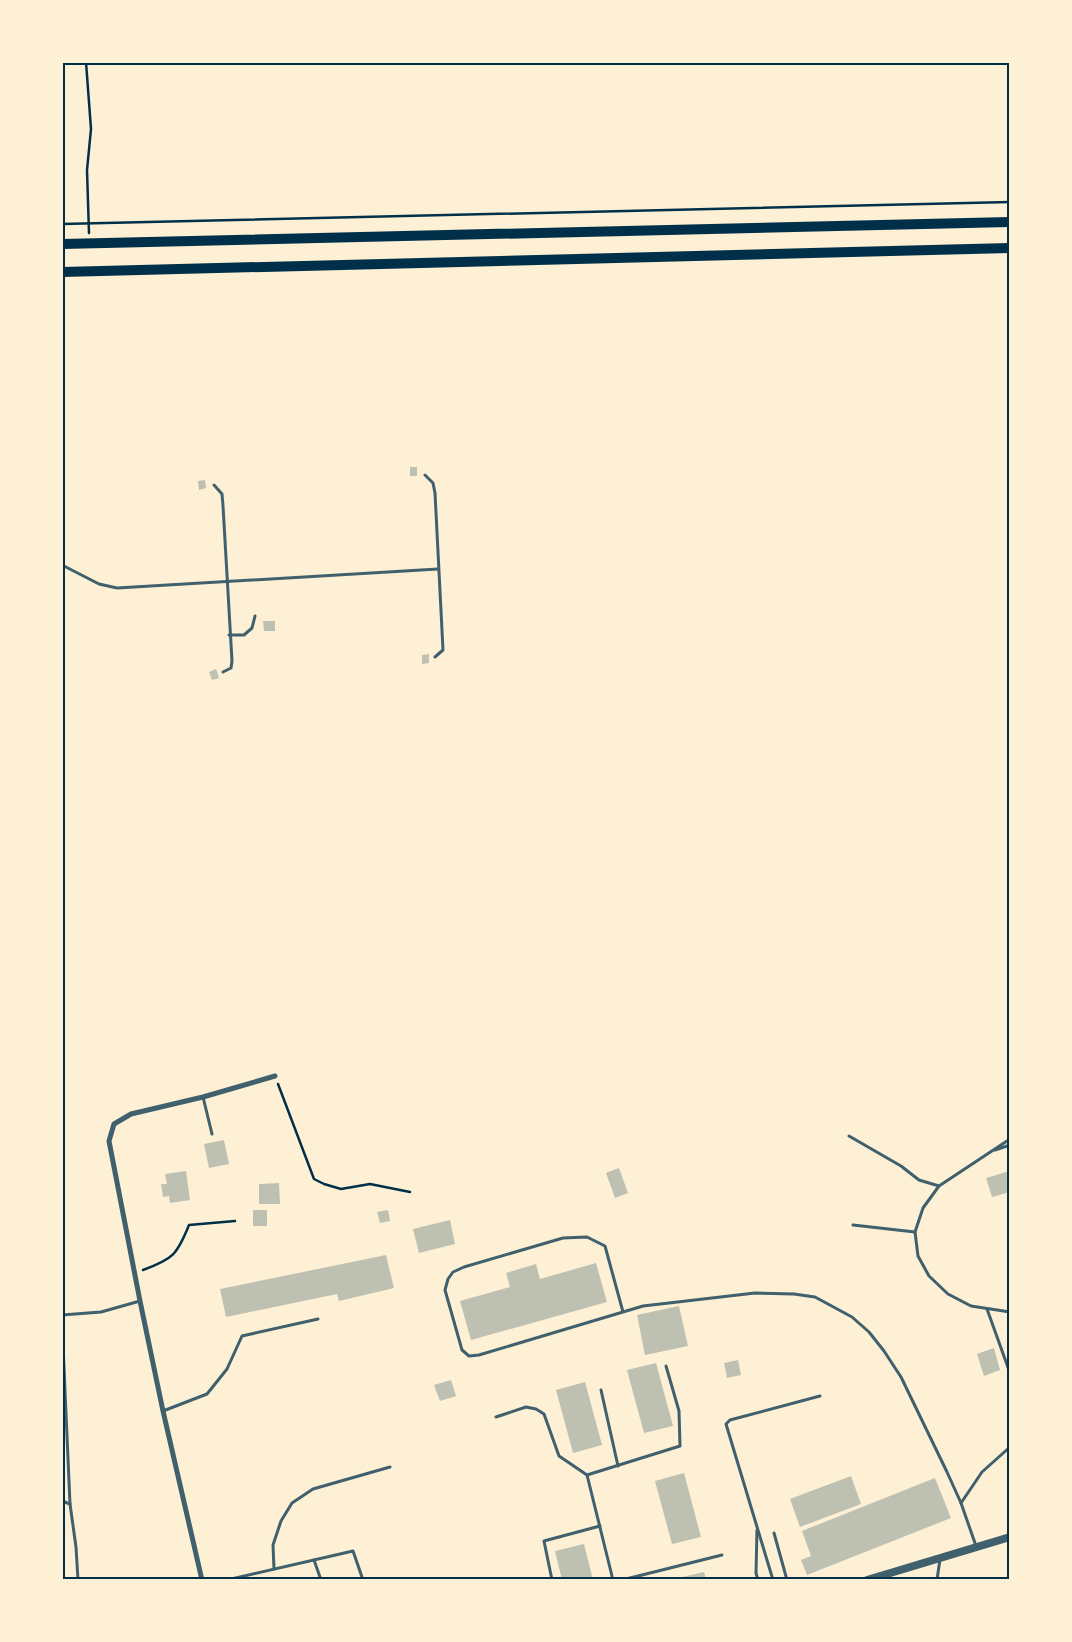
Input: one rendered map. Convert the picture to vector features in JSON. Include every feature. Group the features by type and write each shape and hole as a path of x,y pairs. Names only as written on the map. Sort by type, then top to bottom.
{"main road":[{"path":"62,244 1010,222"},
{"path":"62,272 1010,248"}],"street":[{"path":"202,1580 163,1411 109,1141 114,1124 131,1114 203,1097 275,1076"},
{"path":"867,1580 1010,1537"}],"lane":[{"path":"425,475 433,483 436,493 443,650 435,657"},
{"path":"214,484 222,494 232,661 231,668 223,672"},
{"path":"62,565 99,584 117,588 438,568"},
{"path":"229,634 244,634 252,628 255,616"},
{"path":"203,1097 212,1134"},
{"path":"849,1136 901,1166 920,1180 939,1186"},
{"path":"1008,1311 970,1306 948,1294 929,1276 918,1256 915,1232 923,1208 939,1186 1010,1139"},
{"path":"992,1151 1010,1145"},
{"path":"853,1225 915,1232"},
{"path":"623,1312 605,1246 587,1237 563,1238 464,1267 453,1272 448,1279 445,1290 462,1350 469,1356 479,1355 623,1312 643,1306 755,1293 794,1294 815,1298 834,1306 852,1317 869,1332 901,1377 961,1503 976,1547"},
{"path":"62,1315 101,1312 140,1300"},
{"path":"987,1309 1010,1373"},
{"path":"163,1411 207,1394 227,1369 242,1336 318,1319"},
{"path":"62,1322 70,1504 78,1580"},
{"path":"587,1475 680,1446 678,1411 666,1366"},
{"path":"601,1390 618,1466"},
{"path":"773,1580 726,1424 730,1420 820,1396"},
{"path":"496,1416 526,1407 536,1409 544,1414 559,1456 587,1475 613,1580"},
{"path":"961,1503 982,1472 1010,1447"},
{"path":"274,1569 273,1545 281,1520 292,1503 313,1489 390,1467"},
{"path":"62,1501 70,1504"},
{"path":"552,1580 544,1541 600,1526"},
{"path":"757,1527 756,1573 758,1580"},
{"path":"774,1534 787,1580"},
{"path":"227,1580 353,1551 363,1580"},
{"path":"622,1580 722,1555"},
{"path":"937,1580 940,1559"},
{"path":"314,1560 321,1580"}],"path":[{"path":"86,62 91,129 87,170 89,244"},
{"path":"62,224 1010,202"},
{"path":"275,1076 314,1179 324,1184 341,1188 370,1184 410,1192"},
{"path":"134,1272 165,1262 170,1258 183,1239 188,1225 235,1222"}],"building":[{"path":"410,467 417,467 417,476 410,476"},
{"path":"205,480 206,488 199,490 198,481"},
{"path":"263,621 275,621 275,631 264,631"},
{"path":"429,654 429,663 422,664 422,655"},
{"path":"216,669 219,678 212,680 209,672"},
{"path":"224,1140 229,1164 209,1168 204,1144"},
{"path":"619,1168 628,1193 615,1198 606,1173"},
{"path":"186,1171 190,1200 170,1203 169,1196 163,1197 161,1184 167,1184 165,1174"},
{"path":"1010,1171 1010,1192 992,1197 986,1178"},
{"path":"279,1183 280,1204 259,1204 259,1184"},
{"path":"253,1210 267,1210 267,1226 253,1226"},
{"path":"388,1210 390,1221 380,1223 377,1212"},
{"path":"450,1220 455,1244 419,1253 413,1229"},
{"path":"386,1255 394,1288 339,1301 337,1294 226,1317 220,1289"},
{"path":"596,1263 607,1302 471,1340 460,1301 510,1287 506,1273 536,1264 540,1279"},
{"path":"679,1306 688,1346 645,1355 637,1315"},
{"path":"994,1348 1000,1370 984,1376 977,1354"},
{"path":"738,1360 741,1375 727,1378 724,1363"},
{"path":"656,1363 673,1426 644,1433 627,1370"},
{"path":"451,1380 456,1396 440,1401 434,1385"},
{"path":"585,1382 602,1445 573,1453 556,1390"},
{"path":"684,1473 701,1537 672,1544 655,1481"},
{"path":"851,1476 861,1504 800,1527 790,1499"},
{"path":"935,1478 951,1518 807,1575 801,1560 811,1556 802,1531"},
{"path":"584,1544 593,1580 562,1580 555,1551"},
{"path":"704,1572 706,1580 674,1580 674,1579"}]}
